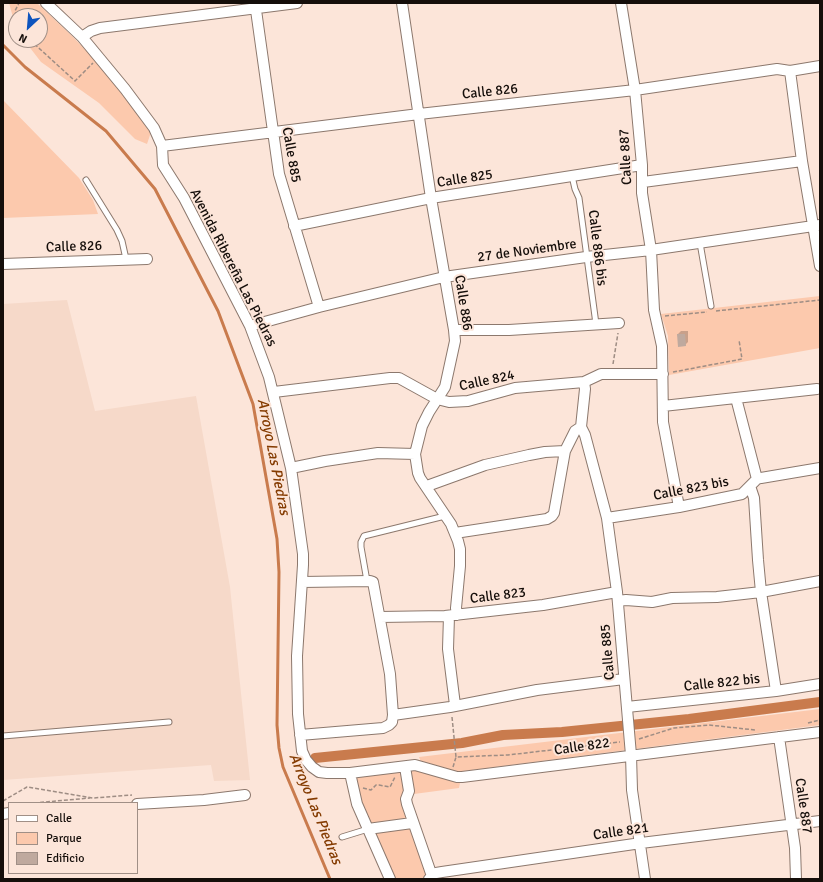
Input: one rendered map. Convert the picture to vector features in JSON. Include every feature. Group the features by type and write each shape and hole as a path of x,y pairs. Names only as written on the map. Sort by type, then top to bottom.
{"street":[{"name":"Avenida Ribereña Las Piedras","path":"46,3 82,37 125,89 157,133 162,146 163,165 184,198 250,326 264,360 274,392 291,468 302,554 302,582 297,656 298,714 302,751 306,760 319,772 350,773"},
{"path":"82,37 91,31 100,28 255,6 297,3"},
{"name":"Calle 886","path":"402,3 431,198 454,330 453,352 445,387 422,426 416,454 418,473 455,533 460,555 456,608 453,615 448,649 452,706"},
{"name":"Calle 887","path":"621,3 635,90 642,165 642,193 651,250 655,314 662,346 664,433 679,507"},
{"name":"Calle 885","path":"255,6 279,174 319,307"},
{"name":"Calle 826","path":"162,146 419,114 635,90 777,69 790,71 820,66"},
{"path":"790,71 802,161 816,226 820,266"},
{"path":"643,182 802,161"},
{"name":"Calle 825","path":"294,226 431,198 642,165"},
{"name":"27 de Noviembre","path":"250,326 319,307 444,277 586,257 651,250 816,226"},
{"name":"Calle 826","path":"3,264 147,259"},
{"path":"454,330 509,330 619,323"},
{"name":"Calle 824","path":"274,392 399,378 437,399 449,402 468,401 516,388 584,382 601,374 663,374"},
{"path":"455,533 548,519 554,513 565,451 575,430 581,427 585,389 584,382"},
{"path":"663,406 736,398 819,393"},
{"path":"736,398 754,483 761,592 776,691"},
{"name":"Calle 885","path":"581,427 585,435 608,518 628,711 632,790 641,843 645,879"},
{"path":"427,486 485,465 545,452 565,451"},
{"path":"291,468 325,461 378,454 416,454"},
{"name":"Calle 823 bis","path":"608,518 679,507 742,494 761,478 820,468"},
{"name":"Calle 823","path":"380,618 453,615 617,596 626,600 652,602 672,598 717,597 761,592 820,581"},
{"path":"300,735 383,728 390,725 394,715 390,674 373,582 302,582"},
{"path":"394,715 537,690 624,679"},
{"name":"Calle 822 bis","path":"628,711 820,684"},
{"name":"Calle 822","path":"350,773 420,766 457,777 462,777 820,732"},
{"name":"Calle 887","path":"779,737 792,825 796,879"},
{"path":"401,769 409,791 406,799 412,823 431,878"},
{"path":"350,773 357,804 390,879"},
{"path":"134,800 245,795"},
{"name":"Calle 821","path":"431,878 442,872 641,843 820,821"},
{"path":"368,829 412,823"}],"lane":[{"name":"Calle 886 bis","path":"572,176 579,198 596,324"},
{"path":"86,180 117,230 122,241 126,260"},
{"path":"700,243 711,306"},
{"path":"367,581 360,547 364,536 445,516"},
{"path":"3,736 169,722"},
{"path":"342,837 368,829"}],"path":[{"path":"39,48 75,81 94,62"},
{"path":"655,314 820,300"},
{"path":"612,374 619,323"},
{"path":"663,374 742,359 739,340"},
{"path":"452,706 456,755"},
{"path":"358,787 371,790 376,785 390,787 401,769"},
{"path":"3,801 27,787 93,798 134,800"},
{"path":"46,802 93,798"}],"shaded area":[{"path":"67,300 95,411 196,396 230,587 250,780 214,781 211,765 3,780 3,304"}],"green space":[{"path":"9,3 37,3 42,8 10,8"},
{"path":"48,13 126,92 150,127 150,135 147,144 135,139 99,103 41,62 30,48 48,48"},
{"path":"3,100 79,178 93,200 98,214 3,218"},
{"path":"820,296 820,348 669,375 668,336 661,314"},
{"path":"820,709 820,725 457,772 421,762 419,757"},
{"path":"403,770 409,819 371,824 355,781 360,775"},
{"path":"417,770 460,783 459,788 414,794 410,771"},
{"path":"409,826 429,875 426,879 394,879 374,831"}],"building":[{"path":"677,334 685,334 686,346 678,347"}],"waterway":[{"name":"Arroyo Las Piedras","path":"3,45 25,67 106,131 155,189 218,311 253,404 277,539 279,572 277,725 279,748 283,767 330,879"},
{"path":"315,758 462,743 503,735 562,732 689,719 820,702"}]}
